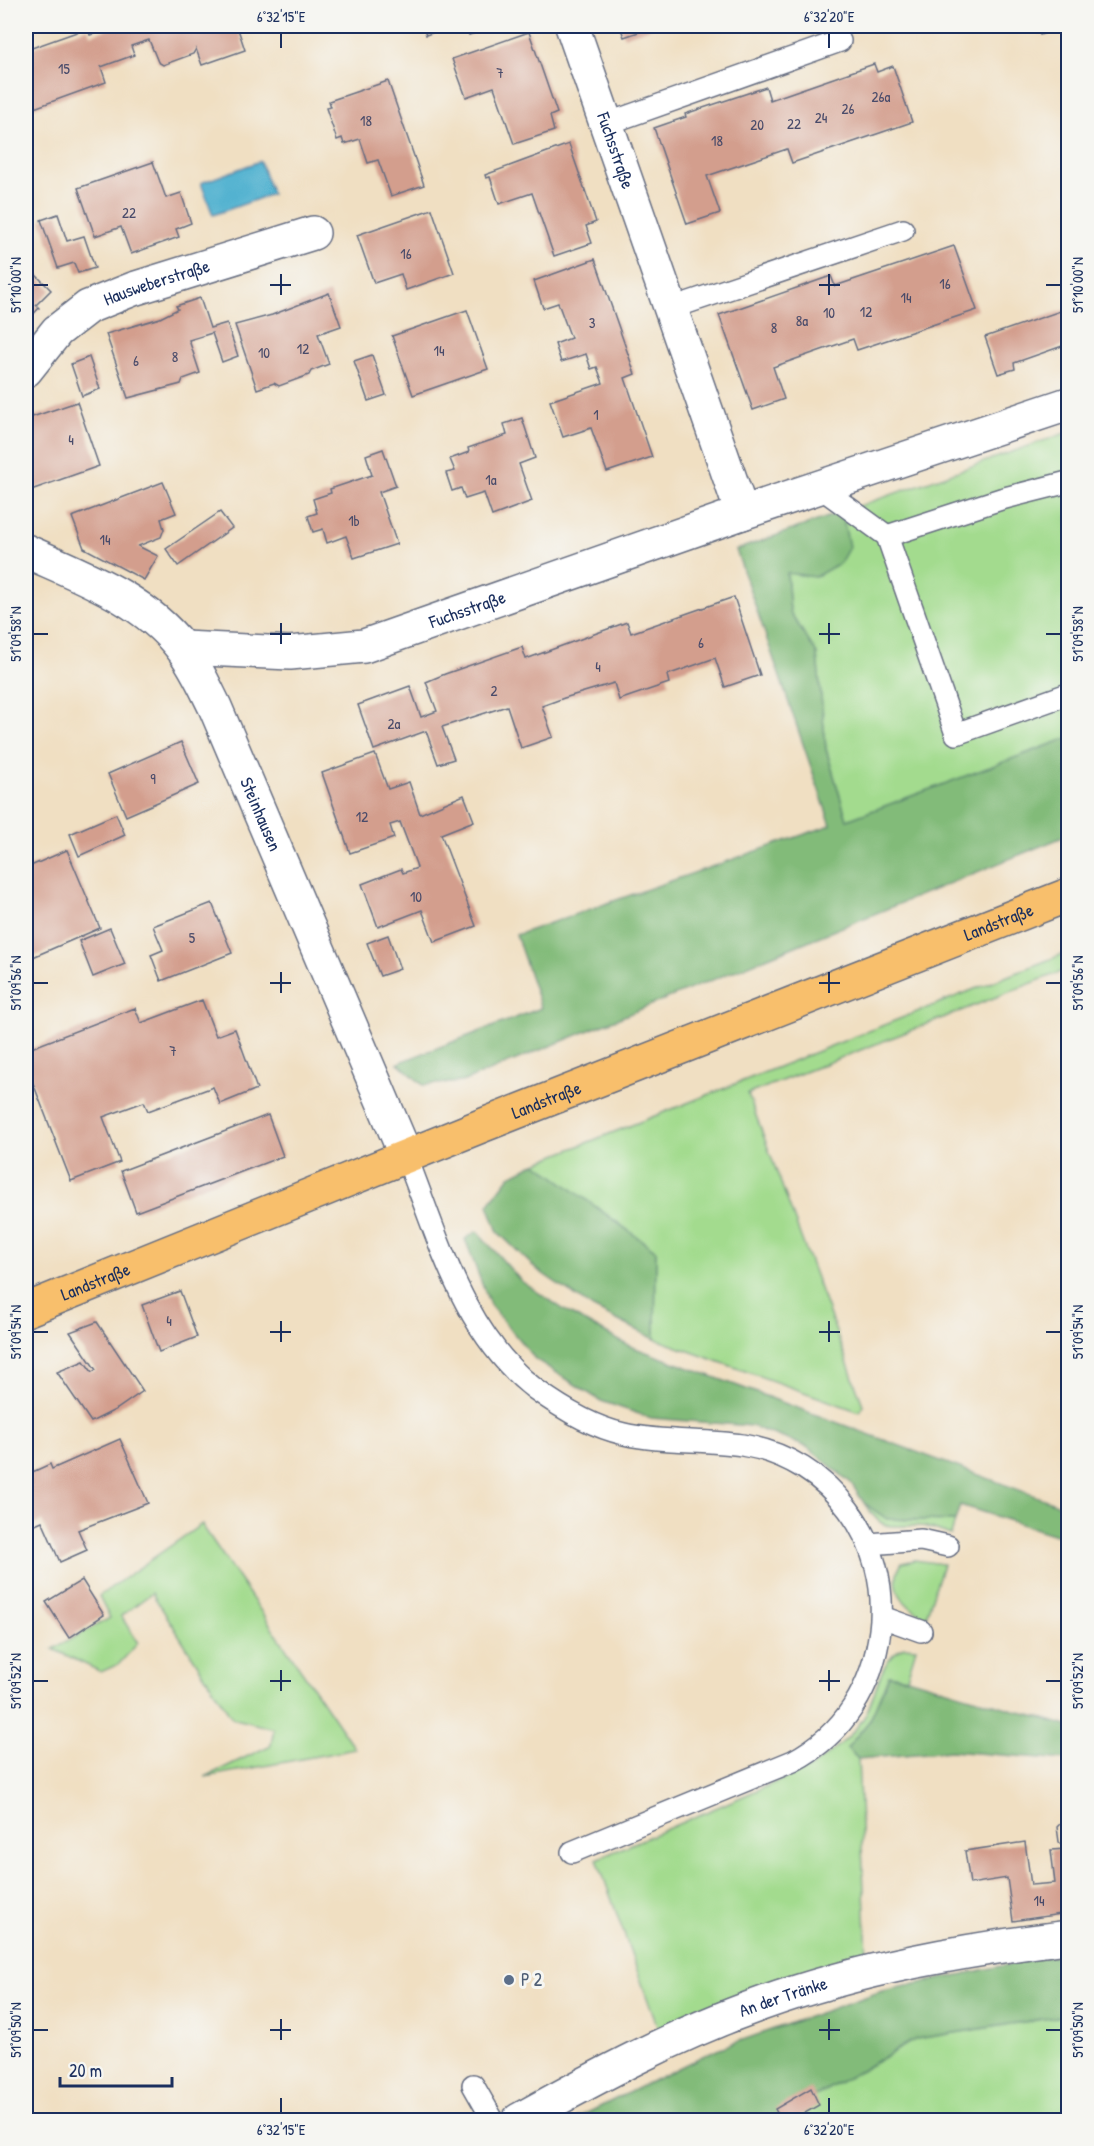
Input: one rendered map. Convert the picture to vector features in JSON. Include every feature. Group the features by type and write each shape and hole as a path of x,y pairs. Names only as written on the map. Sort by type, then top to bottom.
{"main road":[{"name":"Landstraße","path":"26,1310 406,1156 1068,895"}],"street":[{"name":"Fuchsstraße","path":"572,26 742,513"},
{"name":"Hausweberstraße","path":"26,370 57,331 87,307 133,289 313,233"},
{"name":"Fuchsstraße","path":"183,648 290,653 364,646 742,513 1068,404"},
{"name":"Steinhausen","path":"26,551 103,587 145,611 183,648 215,707 406,1156"},
{"name":"An der Tränke","path":"519,2121 658,2046 762,2003 867,1972 962,1951 1068,1937"}],"lane":[{"path":"606,124 840,41"},
{"path":"669,309 903,231"},
{"path":"887,536 1001,499 1068,482"},
{"path":"820,488 887,536 956,734 1068,694"},
{"path":"406,1156 465,1302 496,1351 534,1388 571,1412 621,1433 650,1439 742,1445 794,1462 834,1491 854,1514 869,1544 879,1578 882,1617 874,1660 861,1694 832,1735 813,1751 783,1766 572,1852"},
{"path":"869,1544 921,1540 948,1546"},
{"path":"882,1617 921,1631"},
{"path":"473,2085 492,2121"}],"green space":[{"path":"1068,432 1068,738 847,820 826,749 817,655 790,612 787,572 815,577 842,512"},
{"path":"842,512 849,547 840,563 815,577 787,573 790,612 817,654 826,749 847,820 1068,738 1068,835 462,1082 423,1085 398,1063 541,1008 516,935 831,825 736,550"},
{"path":"1068,952 1068,969 748,1094 863,1405 860,1412 655,1339 656,1251 536,1163"},
{"path":"536,1163 656,1251 655,1339 593,1308 536,1269 498,1232 488,1205 510,1176"},
{"path":"477,1231 521,1281 569,1313 627,1345 1068,1508 1068,1539 960,1505 955,1521 887,1519 864,1503 851,1483 807,1447 751,1426 651,1418 601,1401 535,1359 490,1305 465,1239"},
{"path":"864,1503 887,1519 955,1521 951,1535 923,1526 887,1525 877,1519"},
{"path":"202,1524 355,1749 205,1777 271,1745 274,1729 232,1718 152,1593 121,1616 138,1643 119,1664 101,1672 53,1649 110,1618 99,1596"},
{"path":"915,1560 943,1564 926,1617 905,1602 897,1588 896,1580 902,1563"},
{"path":"904,1647 916,1648 907,1678 889,1675 870,1720 847,1748 858,1759 867,1956 659,2031 597,1859 811,1767 839,1745 858,1726 868,1710 883,1669 895,1653"},
{"path":"889,1675 907,1678 1068,1726 1068,1760 950,1751 858,1759 847,1748 870,1720"},
{"path":"1068,1955 1068,2015 916,2039 773,2120 573,2120 717,2049 882,1991 1045,1957"},
{"path":"1068,2015 1068,2120 773,2120 916,2039"}],"water":[{"path":"260,161 272,194 213,215 201,183"}],"building":[{"path":"118,26 237,26 245,50 202,65 196,49 193,54 163,65 158,62 149,40 131,46 134,55 101,67 106,82 26,111 26,50 88,28 90,35"},
{"path":"423,26 450,26 426,35"},
{"path":"466,26 495,26 469,35"},
{"path":"620,26 656,26 624,37"},
{"path":"1037,26 1066,26 1040,35"},
{"path":"529,32 557,113 550,116 554,131 514,144 494,87 466,97 452,59"},
{"path":"874,64 877,72 893,66 912,122 792,163 787,149 707,176 720,213 687,224 654,128 686,117 685,114 766,87 770,100"},
{"path":"388,81 424,185 391,196 378,160 368,163 360,139 344,144 342,138 337,140 326,108 331,107 329,101"},
{"path":"569,144 596,222 586,226 592,243 554,256 532,193 499,204 490,177 486,178 485,175"},
{"path":"153,162 166,198 181,193 191,223 176,229 179,237 131,254 121,227 95,236 78,188"},
{"path":"432,209 454,273 406,290 401,274 374,283 357,235"},
{"path":"58,214 67,241 84,236 95,268 78,273 74,263 58,268 41,220"},
{"path":"954,246 977,310 857,350 853,339 773,367 784,399 753,410 719,315 831,276 835,286"},
{"path":"595,259 635,374 625,378 652,457 607,472 591,428 563,437 550,401 603,383 597,367 591,369 586,354 561,362 555,344 571,338 558,303 543,308 534,281"},
{"path":"26,265 51,290 36,305 39,308 26,322"},
{"path":"329,293 341,326 318,334 329,364 311,371 309,375 279,386 274,383 257,389 235,325 272,315"},
{"path":"200,298 210,328 227,323 238,356 222,362 212,333 189,340 200,373 183,379 181,384 128,398 106,334 160,318 178,309 176,306"},
{"path":"1066,309 1068,344 1014,363 1015,369 998,374 985,337"},
{"path":"467,310 488,369 413,395 392,336"},
{"path":"372,355 386,395 368,401 354,361"},
{"path":"89,357 100,389 82,396 71,364"},
{"path":"77,402 99,466 31,490 26,474 26,419"},
{"path":"522,418 535,458 519,464 532,501 492,516 484,493 465,499 461,488 452,491 446,473 455,471 450,459 469,452 468,448 507,435 504,424"},
{"path":"383,449 396,486 379,492 397,544 354,558 346,536 327,543 323,529 313,532 308,516 317,513 313,499 331,493 330,489 372,475 366,455"},
{"path":"163,482 176,513 161,519 164,529 161,537 138,546 158,556 144,580 84,548 72,517"},
{"path":"220,512 232,528 178,566 166,549"},
{"path":"734,597 760,675 725,687 715,658 667,675 669,683 619,700 614,683 564,698 542,706 553,737 521,748 507,706 442,727 454,759 438,764 426,731 374,750 358,705 410,686 421,717 437,711 426,682 445,674 522,647 526,659 627,622 631,633"},
{"path":"181,742 199,784 126,816 108,774"},
{"path":"375,754 388,789 409,782 420,814 464,795 474,821 441,834 476,926 434,942 422,910 378,927 362,884 401,869 403,873 417,868 416,864 400,822 390,825 394,838 350,853 322,773"},
{"path":"116,814 125,835 79,856 70,834"},
{"path":"67,850 100,928 26,960 26,868"},
{"path":"212,903 232,953 161,981 151,955 163,950 153,926"},
{"path":"110,928 125,964 93,977 79,941"},
{"path":"388,935 400,969 380,976 367,943"},
{"path":"202,1000 216,1036 235,1029 257,1089 220,1104 213,1087 148,1111 144,1102 103,1117 120,1162 71,1181 26,1065 26,1050 135,1008 141,1023"},
{"path":"268,1115 283,1156 136,1212 121,1171"},
{"path":"180,1291 197,1337 159,1352 142,1305"},
{"path":"97,1322 143,1391 117,1409 91,1422 57,1372 84,1361 92,1372 96,1370 70,1332"},
{"path":"120,1439 148,1503 78,1530 87,1550 60,1562 42,1521 26,1528 26,1475 50,1464 52,1469"},
{"path":"82,1580 104,1615 69,1638 46,1602"},
{"path":"1068,1820 1068,1913 1013,1921 1007,1878 970,1884 965,1851 1025,1842 1031,1885 1055,1883 1051,1850 1066,1849 1059,1842 1057,1827 1063,1821"},
{"path":"811,2088 819,2105 793,2120 781,2120 775,2109"}],"place":[{"name":"P 2","path":"509,1980"}]}
